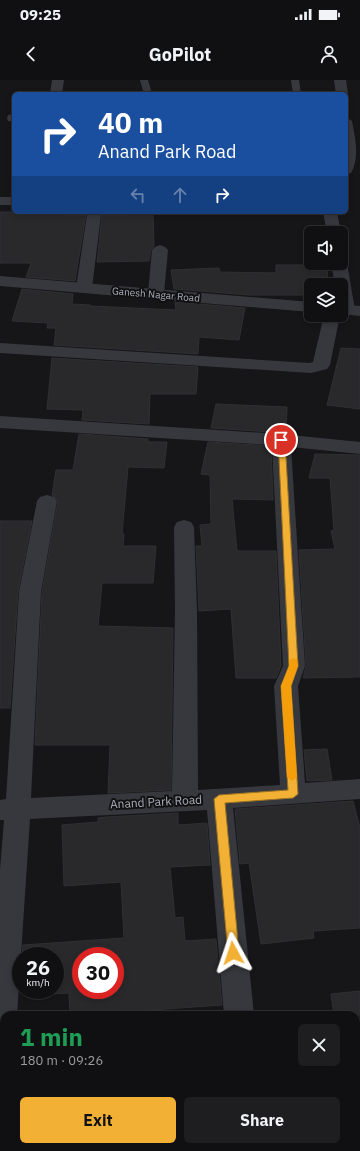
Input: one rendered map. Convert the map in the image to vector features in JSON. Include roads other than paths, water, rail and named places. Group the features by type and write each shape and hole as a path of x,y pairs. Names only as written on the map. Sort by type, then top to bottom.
{"street":[{"path":"56,92 58,80"},
{"path":"340,80 342,92"},
{"path":"348,136 351,156 348,164"},
{"path":"0,201 12,201"},
{"path":"330,214 333,226"},
{"path":"84,288 94,215"},
{"path":"156,293 160,250"},
{"name":"Ganesh Nagar Road","path":"0,281 304,306"},
{"path":"0,348 311,368 321,365 340,322"},
{"path":"0,422 281,440 360,448"},
{"path":"281,440 294,666 286,686 293,794"},
{"path":"1,1011 9,810 30,592 47,501"},
{"path":"184,527 186,610 185,801"},
{"name":"Anand Park Road","path":"9,810 219,799 360,789"},
{"path":"219,799 239,1011"}],"lane":[{"path":"144,80 147,92"},
{"path":"295,80 296,92"}]}
